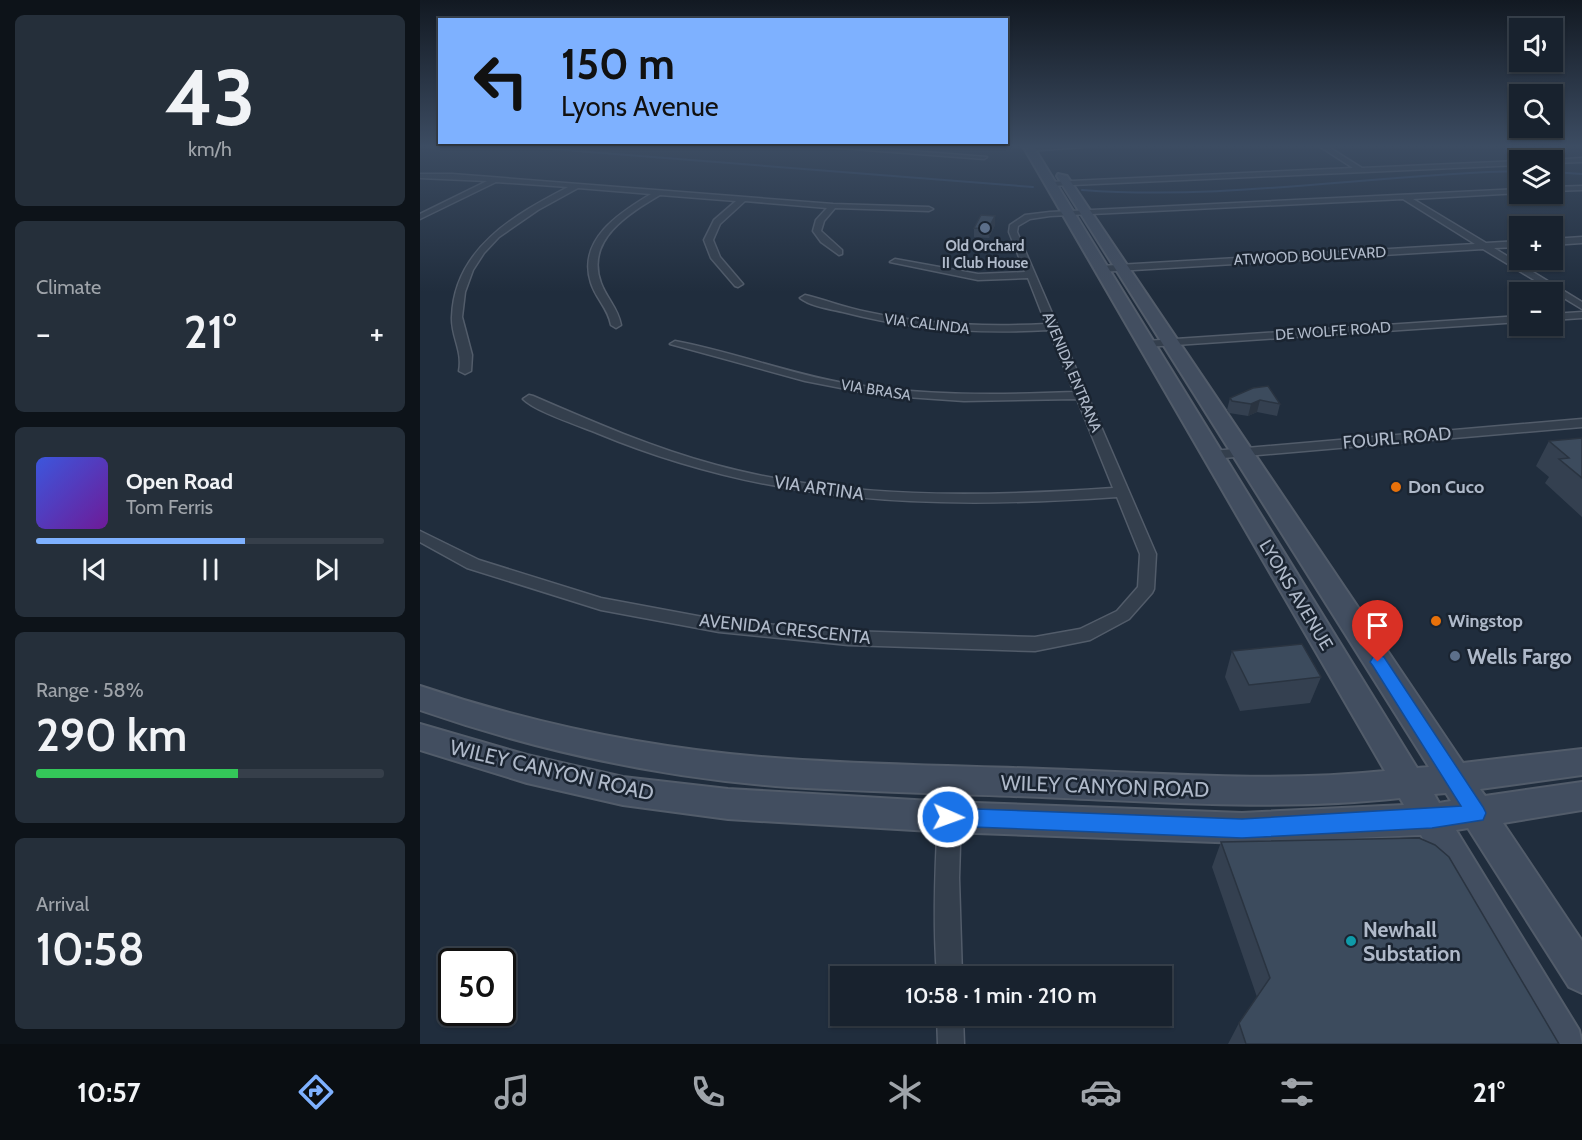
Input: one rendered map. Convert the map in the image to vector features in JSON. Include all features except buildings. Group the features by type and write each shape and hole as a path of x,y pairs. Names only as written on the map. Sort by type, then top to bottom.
{"main road":[{"name":"LYONS AVENUE","path":"1056,195 1565,1044"},
{"name":"LYONS AVENUE","path":"1075,195 1582,974"},
{"path":"1225,477 1255,502 1280,541 1306,551"},
{"name":"WILEY CANYON ROAD","path":"420,698 481,719 562,740 646,756 787,773 1241,791 1351,789 1582,762"},
{"name":"WILEY CANYON ROAD","path":"420,737 527,769 623,791 728,804 948,817 1221,828 1432,819 1582,796"}],"street":[{"path":"420,218 464,195"},
{"path":"465,371 469,355 457,321 459,287 476,255 501,231 530,211 560,195"},
{"path":"616,325 615,311 596,284 592,264 596,246 610,226 626,212 655,195"},
{"path":"692,195 833,206 929,209"},
{"name":"AVENIDA ENTRANA","path":"1146,589 1148,554 1013,232 1014,225 1028,217 1066,213 1449,195"},
{"path":"1405,197 1582,306"},
{"path":"738,284 711,255 708,241 711,230 721,217 743,199"},
{"path":"833,206 817,222 816,229 818,236 839,252"},
{"path":"420,208 435,209"},
{"path":"1563,241 1582,240"},
{"name":"ATWOOD BOULEVARD","path":"1100,268 1509,245"},
{"path":"895,262 978,277 1032,275"},
{"name":"VIA CALINDA","path":"804,298 888,320 933,328 967,330 1052,327"},
{"path":"1563,316 1582,315"},
{"name":"DE WOLFE ROAD","path":"1146,344 1509,320"},
{"name":"VIA BRASA","path":"675,344 846,387 905,396 976,399 1081,395"},
{"name":"VIA ARTINA","path":"529,399 605,433 662,454 738,475 817,490 896,498 962,501 1122,492"},
{"name":"FOURL ROAD","path":"1212,455 1582,423"},
{"name":"AVENIDA CRESCENTA","path":"420,536 473,564 601,604 719,626 848,638 1035,644 1084,635 1123,615 1146,589"},
{"path":"949,966 948,817 952,779"},
{"path":"950,1026 951,1044"}],"place":[{"name":"Old Orchard II Club House","path":"985,228"},
{"name":"Don Cuco","path":"1396,487"},
{"name":"Wingstop","path":"1436,621"},
{"name":"Wells Fargo","path":"1455,656"},
{"name":"Newhall Substation","path":"1351,941"}],"route":[{"path":"948,817 1242,828 1432,819 1476,813 1378,662"}]}
